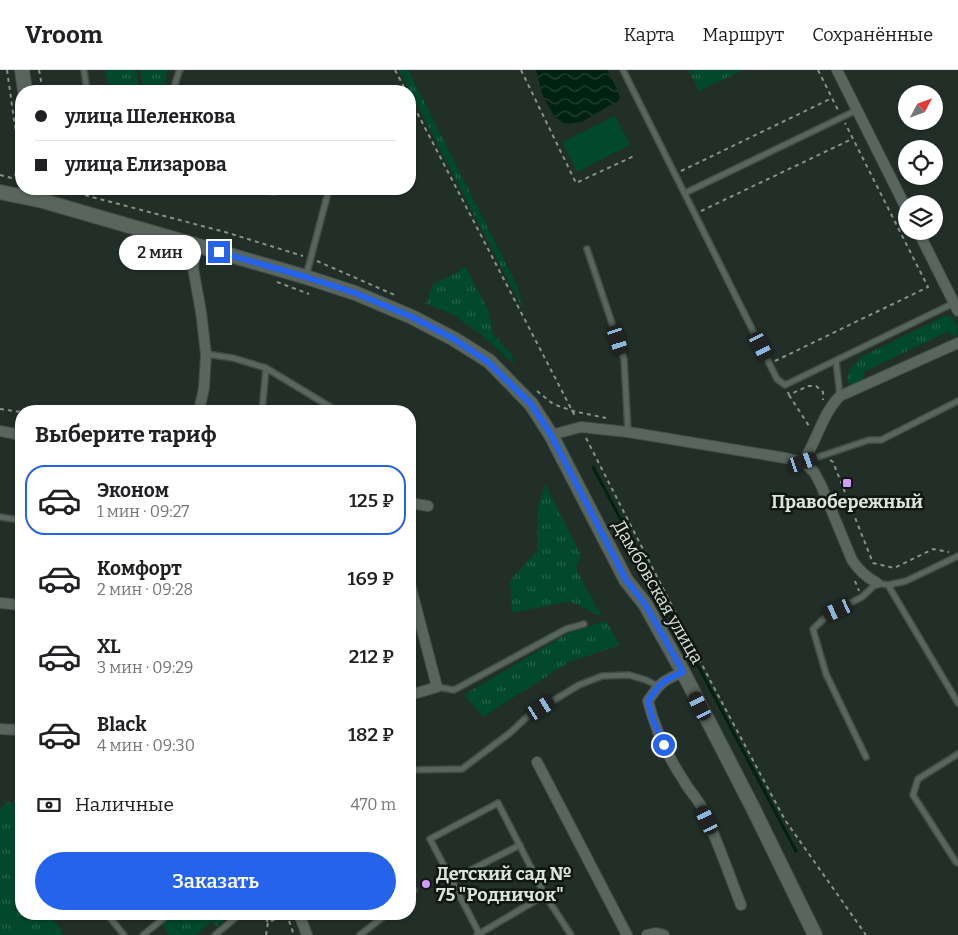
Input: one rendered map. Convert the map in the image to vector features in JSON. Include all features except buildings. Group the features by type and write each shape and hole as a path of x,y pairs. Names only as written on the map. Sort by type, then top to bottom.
{"street":[{"path":"22,70 25,85"},
{"path":"837,70 900,195"},
{"name":"Дамбовская улица","path":"0,192 15,193"},
{"name":"Дамбовская улица","path":"42,195 196,246 355,293 412,317 454,339 488,362 531,404 551,435 626,580 645,604 683,672 753,808 815,935"},
{"path":"922,240 956,307"},
{"path":"196,246 193,268 206,354 204,388 200,405"},
{"path":"803,462 811,451 834,402 840,396 958,343"},
{"path":"551,435 581,427 628,432 803,462 814,472 821,485 852,560 868,579 882,584"},
{"path":"0,431 15,434"},
{"path":"416,504 428,506"},
{"path":"0,603 15,604"},
{"path":"416,607 437,687 416,693"},
{"path":"683,672 666,679 658,686 648,701 653,720 677,771 700,805 714,834 741,905"},
{"path":"0,729 15,730"},
{"path":"537,762 627,935"},
{"path":"301,920 306,935"},
{"path":"647,935 656,933 664,935"}],"lane":[{"path":"84,70 86,85"},
{"path":"175,85 180,70"},
{"path":"623,70 777,379 785,385 956,307"},
{"path":"685,193 857,110"},
{"path":"306,277 327,195"},
{"path":"587,249 624,359 628,432"},
{"path":"206,354 233,358 266,368 327,405"},
{"path":"836,361 840,396"},
{"path":"263,405 266,368"},
{"path":"803,462 870,440 881,440 958,402"},
{"path":"0,517 15,519"},
{"path":"866,757 826,674 813,629 829,614 882,584 906,581 958,556"},
{"path":"882,584 958,703"},
{"path":"437,687 454,690 566,629 584,624"},
{"path":"416,770 462,768 511,732 528,716 579,685 602,676 630,676 646,680 658,686"},
{"path":"958,754 918,779 913,795 958,863"},
{"path":"545,894 479,935 430,839 498,802 545,894 571,935"},
{"path":"451,880 520,845"},
{"path":"112,920 124,935"},
{"path":"143,935 162,920"},
{"path":"215,935 233,920"},
{"path":"360,935 379,920"}],"path":[{"path":"7,70 15,127"},
{"path":"39,70 42,85"},
{"path":"395,70 403,85"},
{"path":"521,70 576,183 634,156"},
{"path":"775,361 928,287 818,70"},
{"path":"681,171 832,98"},
{"path":"416,111 711,682 786,820 866,935"},
{"path":"701,211 852,139"},
{"path":"0,175 12,178 15,175"},
{"path":"785,385 809,426 813,423"},
{"path":"790,394 808,386 816,386 823,392 824,402"},
{"path":"0,409 15,411"},
{"path":"873,563 894,568 933,549 951,552"},
{"path":"266,935 268,922 275,920"},
{"path":"289,920 294,935"}],"green space":[{"path":"105,70 136,70 138,85 109,85"},
{"path":"140,70 167,70 165,85 142,85"},
{"path":"399,70 408,70 416,85 407,85"},
{"path":"689,70 743,70 699,91"},
{"path":"416,86 517,286 523,309 416,103"},
{"path":"615,116 630,145 577,172 562,142"},
{"path":"465,266 488,310 493,334 512,355 514,364 479,333 452,314 426,304 433,284 454,274"},
{"path":"945,316 950,316 957,326 957,334 952,337 949,331 863,372 864,378 859,383 849,386 849,372 854,364 865,355"},
{"path":"545,484 581,555 576,569 602,617 570,601 512,613 510,580 537,551 537,511"},
{"path":"606,621 620,645 569,662 483,717 464,695 568,633"},
{"path":"7,802 15,803 15,920 53,920 64,933 61,935 0,935 0,810"},
{"path":"162,920 224,920 217,926 211,922 195,935 168,935 160,922"}],"water":[{"path":"536,70 607,70 620,98 617,103 610,105 582,122 564,124 553,114 542,94"}],"waterway":[{"path":"593,467 796,851"}],"place":[{"name":"Правобережный","path":"847,483"},
{"name":"Детский сад № 75 \"Родничок\"","path":"426,884"}],"route":[{"path":"219,252 355,293 412,317 454,339 488,362 531,404 551,435 626,580 645,604 683,672 666,679 658,686 648,701 653,720 664,745"}]}
